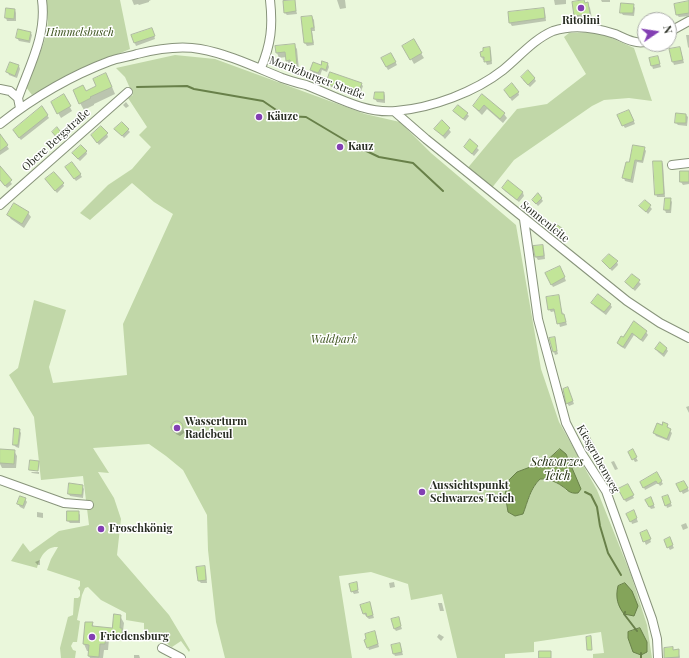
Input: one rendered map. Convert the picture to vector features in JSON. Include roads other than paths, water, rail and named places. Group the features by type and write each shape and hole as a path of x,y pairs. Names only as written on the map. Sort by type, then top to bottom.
{"street":[{"path":"20,108 18,98 41,36 44,11 42,0"},
{"path":"261,68 271,40 272,28 270,0"},
{"path":"677,28 689,21"},
{"name":"Moritzburger Straße","path":"0,124 32,100 82,73 111,60 163,49 198,49 261,68 358,107 395,112 439,102 477,87 502,70 530,45 554,31 578,26 594,28 632,42 637,42"},
{"path":"0,88 10,91 18,98"},
{"name":"Obere Bergstraße","path":"0,205 128,92"},
{"name":"Sonnenleite","path":"395,112 426,139 627,302 660,323 689,338"},
{"path":"672,165 689,163"},
{"name":"Kiesgrubenweg","path":"524,219 538,319 566,423 582,454 606,491 652,619 657,639 658,658"},
{"path":"0,480 64,503 89,505"},
{"path":"162,648 181,658"}],"water":[{"name":"Schwarzes Teich","path":"560,449 566,454 581,489 578,493 571,492 559,484 549,480 540,479 532,491 523,514 515,516 508,512 505,494 509,480 517,472 546,461"},
{"path":"625,583 632,591 638,606 634,616 624,614 618,602 618,586"},
{"path":"640,628 647,642 647,652 641,655 633,652 628,638 628,632"}],"waterway":[{"path":"137,87 187,86 194,89 263,101 285,116 306,117 353,145"},
{"path":"358,147 379,157 413,163 443,191"},
{"path":"585,492 591,495 597,507 600,526 608,553 621,575"},
{"path":"625,612 624,614 637,631"},
{"path":"641,653 641,658"}],"place":[{"name":"Ritolini","path":"581,8"},
{"name":"Käuze","path":"259,117"},
{"name":"Kauz","path":"340,147"},
{"name":"Wasserturm Radebeul","path":"177,428"},
{"name":"Aussichtspunkt Schwarzes Teich","path":"422,492"},
{"name":"Froschkönig","path":"101,529"},
{"name":"Friedensburg","path":"92,637"}],"park label":[{"name":"Himmelsbusch","path":"80,33"},
{"name":"Waldpark","path":"334,340"}]}
